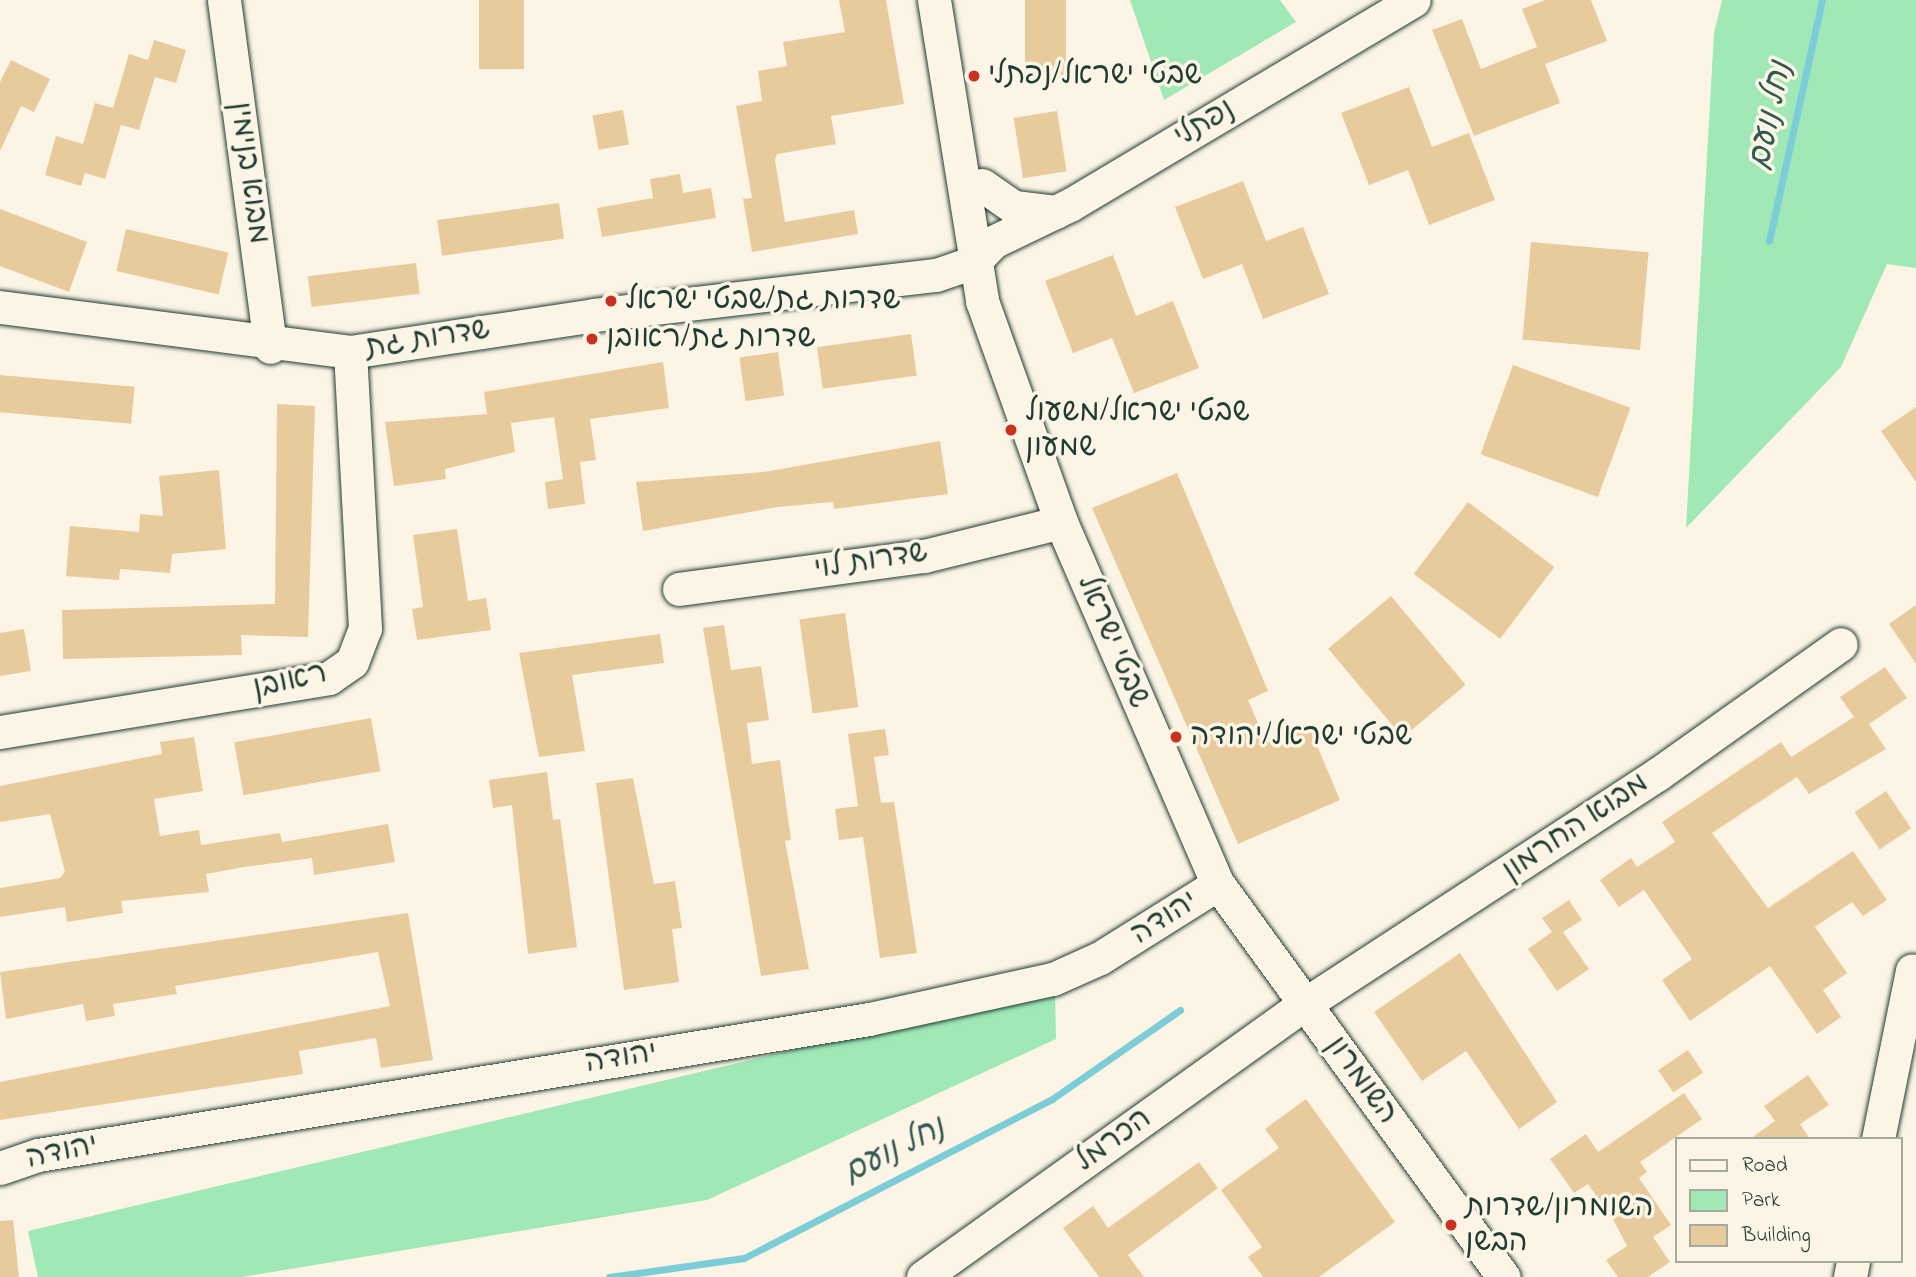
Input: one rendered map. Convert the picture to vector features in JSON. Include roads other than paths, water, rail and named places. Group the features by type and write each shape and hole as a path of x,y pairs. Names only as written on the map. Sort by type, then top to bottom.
{"street":[{"name":"מבוא בנימין","path":"224,0 270,347"},
{"name":"שבטי ישראל","path":"934,0 951,83 991,330 1061,522 1218,884"},
{"name":"נפתלי","path":"979,249 1059,211 1414,0"},
{"name":"שבטי ישראל","path":"951,83 982,185 979,249 1030,436"},
{"path":"982,185 1027,211 1059,211"},
{"name":"שדרות גת","path":"0,307 270,347 350,352 916,278 979,249"},
{"name":"שדרות גת","path":"856,284 979,249"},
{"path":"916,278 945,288 991,330"},
{"name":"ראובן","path":"0,732 329,678 352,662 365,628 350,352"},
{"name":"שדרות לוי","path":"679,589 924,556 1061,522"},
{"name":"מבוא החרמון","path":"1305,1004 1658,774 1841,644"},
{"name":"השומרון","path":"1218,884 1504,1277"},
{"name":"יהודה","path":"0,1168 38,1155 869,1018 1053,979 1100,958 1218,884"},
{"path":"1878,1137 1912,970"},
{"name":"הכרמל","path":"923,1277 1305,1004"}],"waterway":[{"name":"נחל נועם","path":"1769,241 1822,0"},
{"name":"נחל נועם","path":"609,1277 744,1258 1052,1099 1180,1010"}],"place":[{"name":"שבטי ישראל/נפתלי","path":"974,76"},
{"name":"שדרות גת/שבטי ישראל","path":"611,301"},
{"name":"שדרות גת/ראובן","path":"592,339"},
{"name":"שבטי ישראל/משעול שמעון","path":"1011,430"},
{"name":"שבטי ישראל/יהודה","path":"1176,737"},
{"name":"השומרון/שדרות הבשן","path":"1451,1225"}]}
